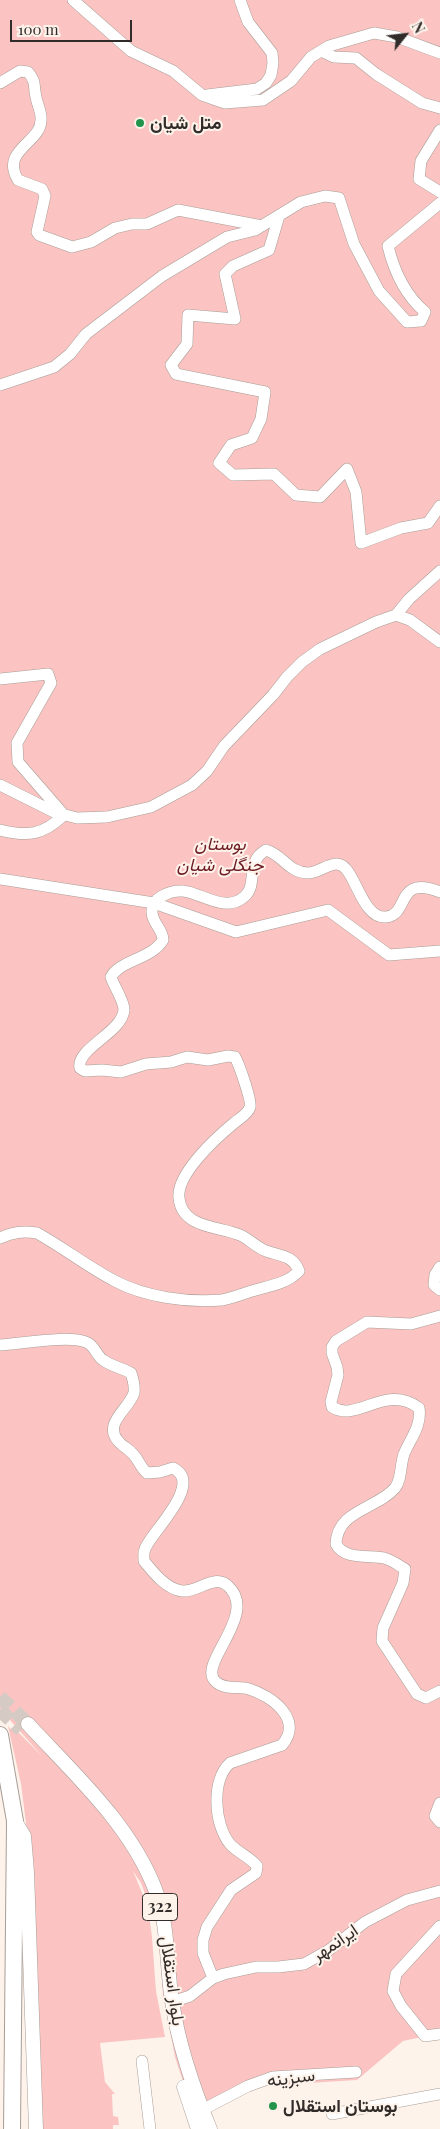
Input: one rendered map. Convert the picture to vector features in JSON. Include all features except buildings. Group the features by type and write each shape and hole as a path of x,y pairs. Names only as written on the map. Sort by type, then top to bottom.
{"highway":[{"path":"0,1735 15,1821 12,2129"}],"main road":[{"name":"بلوار استقلال","path":"198,2129 183,2083 163,2004 153,1913 149,1895 139,1873 108,1827 24,1727 109,1814 144,1866 160,1906 172,2002 191,2079 210,2129"},
{"path":"15,1821 24,1836 27,1872 36,2129"}],"street":[{"path":"73,0 132,51 172,71 202,95 225,103 263,100 291,81 311,57 350,39 374,33 397,37 440,53"},
{"path":"202,95 257,89 266,83 271,75 274,62 272,53 248,22 240,0"},
{"path":"321,51 334,57 356,58 376,74 422,104 440,108"},
{"path":"0,83 20,72 28,72 35,81 35,96 42,120 38,131 18,153 14,162 13,172 18,180 42,189 45,196 37,232 39,236 72,247 91,242 115,228 132,224 148,224 178,210 262,226"},
{"path":"440,130 421,161 419,179 440,192"},
{"path":"0,384 36,375 54,368 70,354 86,334 162,276 227,237 255,230 301,202 325,196 339,198 354,244 379,291 407,322 421,321 425,312 416,304 394,269 388,246 440,203"},
{"path":"279,216 269,250 232,266 225,274 235,319 188,315 187,344 171,365 176,374 265,392 261,419 252,438 231,445 219,463 233,475 274,474 296,496 320,496 347,469 356,492 361,543 401,528 428,523 440,506"},
{"path":"0,786 64,815 93,819 137,811 164,801 192,785 207,771 224,746 302,662 337,640 396,615 409,599 440,571"},
{"path":"396,615 410,620 440,642"},
{"path":"0,679 48,674 52,683 17,744 18,762 64,815"},
{"path":"0,830 27,834 50,828 64,815"},
{"path":"0,1238 18,1232 37,1233 115,1281 141,1292 186,1299 224,1299 282,1283 294,1277 299,1271 296,1262 286,1256 264,1250 239,1234 204,1226 186,1213 179,1200 179,1189 184,1179 206,1148 250,1108 250,1097 235,1057 228,1056 208,1060 187,1057 171,1062 146,1064 122,1072 85,1071 80,1068 80,1060 85,1053 118,1023 124,1012 115,989 112,977 114,973 154,950 163,940 152,914 154,903 168,893 182,891 218,903 238,900 246,896 257,856 266,850 274,852 299,872 310,873 331,864 340,864 346,869 357,891 369,907 380,916 387,917 396,913 406,895 417,887 429,888 440,892"},
{"path":"0,880 154,903 236,932 328,910 389,955 440,951"},
{"path":"440,1267 434,1279 434,1285 440,1290"},
{"path":"440,1316 411,1324 367,1322 336,1341 332,1347 332,1353 338,1376 331,1402 332,1407 338,1411 346,1412 378,1402 396,1399 408,1401 419,1408 419,1422 411,1443 405,1452 395,1487 380,1499 348,1518 337,1534 336,1544 343,1552 372,1558 382,1558 405,1569 403,1583 383,1628 382,1641 417,1694 426,1698 440,1691"},
{"path":"0,1345 24,1344 54,1339 79,1341 88,1343 105,1361 131,1373 134,1391 129,1402 114,1423 113,1433 117,1441 133,1453 147,1473 173,1468 180,1474 182,1482 180,1495 167,1520 145,1547 144,1561 161,1579 174,1589 182,1591 194,1590 212,1582 224,1582 230,1587 236,1598 237,1615 229,1635 214,1662 211,1672 212,1677 216,1683 226,1687 248,1689 271,1700 282,1709 289,1719 290,1728 287,1739 282,1745 230,1763 225,1767 219,1786 216,1809 222,1830 234,1849 253,1861 257,1866 256,1873 231,1890 207,1927 203,1940 203,1953 213,1978"},
{"path":"440,1803 435,1816 440,1822"},
{"name":"ایرانمهر","path":"172,2002 190,1996 213,1978 241,1969 256,1967 278,1968 304,1964 329,1950 365,1922 407,1900 440,1891"},
{"path":"440,1926 396,1974 393,1991 401,2006 411,2016 425,2036 440,2034"},
{"path":"142,2061 150,2129"},
{"name":"سبزینه","path":"202,2110 248,2086 273,2077 356,2072"},
{"path":"332,2114 440,2094"}],"green space":[{"name":"بوستان جنگلی شیان","path":"0,0 440,0 440,2033 403,2041 357,2080 261,2086 195,2118 175,2057 163,1994 158,1928 141,1883 133,1871 148,1907 156,1991 165,2037 100,2043 105,2082 115,2094 112,2094 113,2116 118,2117 119,2125 113,2125 113,2129 40,2129 29,1847 21,1784 8,1726 15,1733 17,1731 42,1756 0,1709"}],"tunnel":[{"path":"0,1697 28,1724"},
{"path":"0,1710 21,1730"}],"place":[{"name":"متل شیان","path":"140,123"},
{"name":"بوستان استقلال","path":"273,2106"}]}
